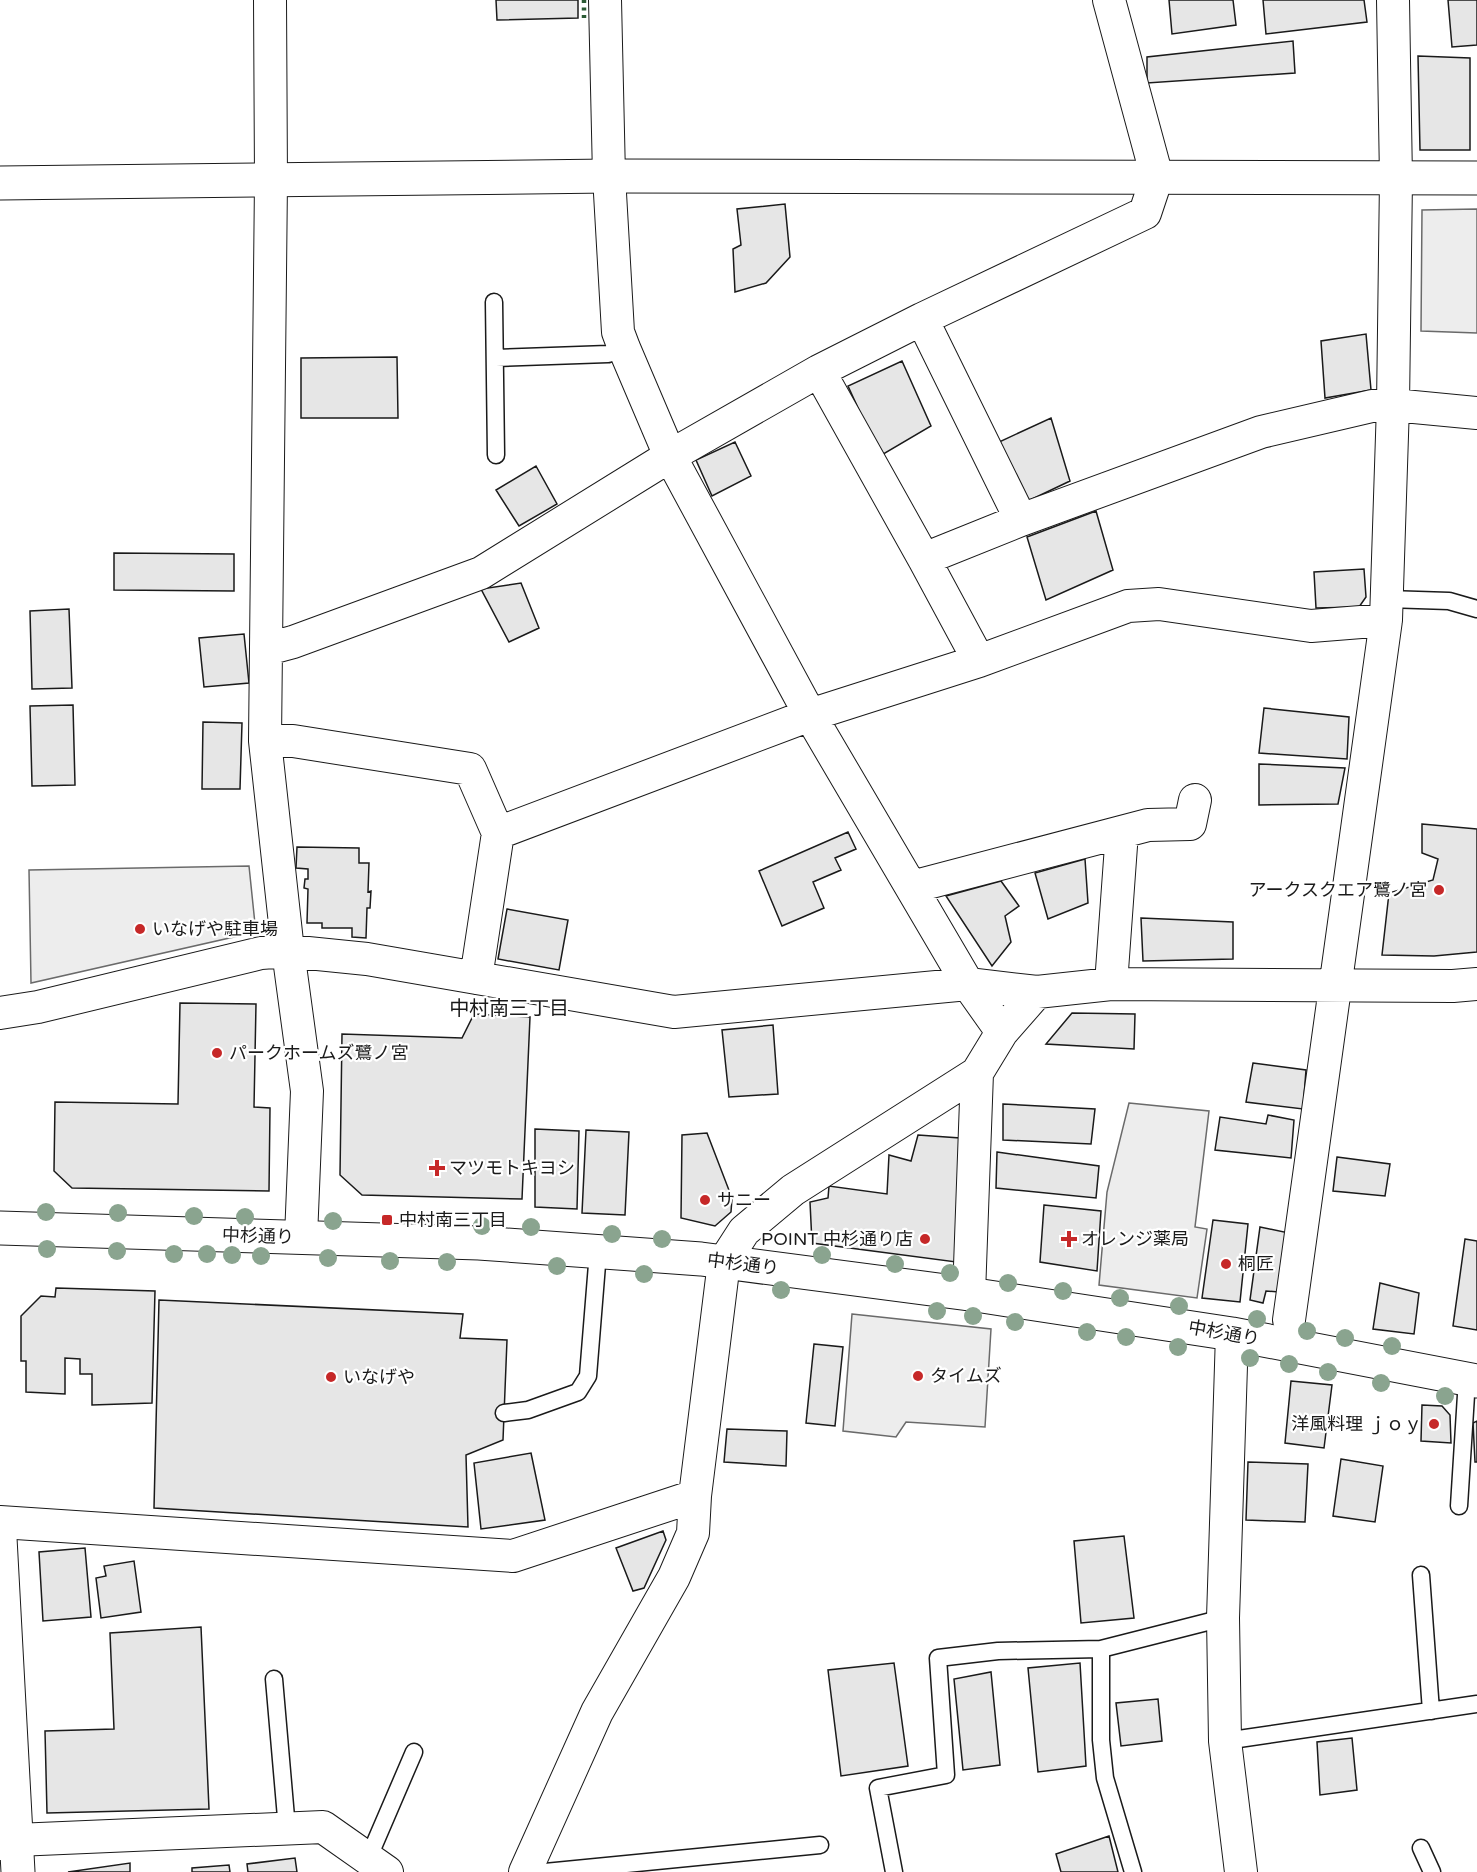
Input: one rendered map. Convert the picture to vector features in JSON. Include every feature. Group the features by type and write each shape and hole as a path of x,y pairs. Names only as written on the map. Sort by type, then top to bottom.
{"street":[{"path":"270,0 271,180 265,741 288,951 307,1090 301,1237"},
{"path":"605,0 609,177 618,332 624,348 670,456 810,715 968,984 1002,1032"},
{"path":"267,649 293,642 480,573 670,456 819,371 922,319 1145,213 1157,177 1108,0"},
{"path":"1289,1320 1387,609 1396,179 1393,0"},
{"path":"0,183 609,177 1477,178"},
{"path":"922,319 1021,520"},
{"path":"819,371 979,661"},
{"path":"924,559 1021,520 1261,432 1372,406 1393,405 1477,413"},
{"path":"498,832 810,715 979,661 1128,606 1159,604 1311,626 1387,609"},
{"path":"265,741 293,741 470,769 498,832 476,978"},
{"path":"912,887 1148,825 1190,824 1196,800"},
{"path":"1111,984 1122,832"},
{"path":"0,1013 38,1007 261,953 288,951 367,959 674,1012 968,984 1037,992 1111,984 1336,986 1477,984"},
{"path":"525,1872 597,1712 674,1576 693,1533 695,1496 724,1262 744,1231 794,1190 977,1073 1002,1032 1037,992"},
{"path":"969,1294 977,1073"},
{"name":"中杉通り","path":"0,1228 479,1243 724,1262 969,1294 1232,1334 1472,1380"},
{"path":"1232,1334 1223,1618 1225,1741 1241,1872"},
{"path":"0,1522 513,1556 695,1496"},
{"path":"0,1538 8,1842 18,1872"},
{"path":"8,1842 323,1827 377,1865"}],"lane":[{"path":"494,302 496,455"},
{"path":"495,358 608,354 624,348"},
{"path":"1387,609 1449,602 1477,609"},
{"path":"504,1413 528,1410 578,1392 588,1376 598,1252"},
{"path":"1459,1506 1472,1380"},
{"path":"1421,1575 1431,1712"},
{"path":"894,1872 878,1788 946,1774 938,1658 998,1651 1101,1649 1223,1618"},
{"path":"1101,1649 1101,1740 1105,1778 1133,1872"},
{"path":"274,1679 287,1829"},
{"path":"1225,1741 1477,1704"},
{"path":"377,1865 414,1752"},
{"path":"544,1872 820,1845"},
{"path":"1421,1848 1432,1872"}],"shaded area":[{"path":"1477,209 1477,333 1421,331 1422,210"},
{"name":"いなげや駐車場","path":"249,866 255,924 247,934 31,983 29,870"},
{"path":"1129,1103 1209,1111 1195,1227 1207,1229 1197,1298 1099,1285 1107,1192"},
{"name":"タイムズ","path":"852,1314 991,1329 985,1427 906,1422 896,1437 843,1431"}],"building":[{"path":"496,0 578,0 578,18 497,20"},
{"path":"1169,0 1233,0 1236,25 1172,34"},
{"path":"1263,0 1364,0 1367,22 1266,34"},
{"path":"1448,0 1477,0 1477,45 1452,47"},
{"path":"1293,41 1295,73 1147,83 1147,57"},
{"path":"1418,56 1470,58 1470,150 1420,150"},
{"path":"785,204 790,257 766,283 735,292 733,249 741,245 737,209"},
{"path":"1366,334 1371,390 1325,398 1321,341"},
{"path":"397,357 398,418 301,418 301,358"},
{"path":"902,361 931,426 880,456 848,386"},
{"path":"1051,418 1070,481 1028,501 999,442"},
{"path":"735,442 751,476 712,496 696,460"},
{"path":"536,466 557,504 519,526 496,490"},
{"path":"1096,511 1113,570 1046,600 1027,537"},
{"path":"114,553 234,554 234,591 114,590"},
{"path":"1364,569 1366,597 1359,607 1316,608 1314,572"},
{"path":"521,583 539,628 509,642 481,589"},
{"path":"69,609 72,688 32,689 30,611"},
{"path":"244,634 249,683 204,687 199,638"},
{"path":"73,705 75,785 32,786 30,706"},
{"path":"1264,708 1349,717 1347,759 1259,753"},
{"path":"203,722 242,723 240,789 202,789"},
{"path":"1259,764 1345,768 1338,804 1259,805"},
{"name":"アークスクエア鷺ノ宮","path":"1422,824 1477,829 1477,952 1434,956 1382,955 1389,893 1433,880 1438,859 1422,853"},
{"path":"848,832 856,849 835,858 841,870 813,882 824,908 782,926 759,871"},
{"path":"297,847 359,848 359,863 369,863 368,892 371,891 370,908 367,908 366,938 352,937 352,928 322,928 322,923 307,923 308,889 304,888 305,879 308,879 308,869 296,868"},
{"path":"1085,859 1088,903 1048,919 1035,873"},
{"path":"1001,881 1019,906 1005,916 1011,942 992,966 946,896"},
{"path":"507,909 568,920 559,970 498,959"},
{"path":"1141,918 1233,922 1233,959 1143,961"},
{"name":"パークホームズ鷺ノ宮","path":"180,1003 256,1004 254,1107 270,1108 269,1191 72,1188 54,1171 55,1102 178,1104"},
{"path":"1072,1013 1135,1014 1134,1049 1046,1044"},
{"path":"474,1014 530,1017 522,1199 362,1195 340,1175 342,1034 462,1038"},
{"path":"773,1025 778,1094 729,1097 722,1030"},
{"path":"1253,1063 1306,1070 1303,1109 1246,1102"},
{"path":"1003,1104 1095,1109 1091,1144 1003,1140"},
{"path":"1268,1115 1294,1120 1291,1158 1215,1150 1220,1117 1266,1124"},
{"path":"535,1129 579,1131 577,1209 535,1207"},
{"path":"586,1130 629,1132 625,1215 582,1213"},
{"path":"707,1133 732,1198 731,1212 715,1226 681,1218 682,1135"},
{"path":"918,1135 960,1138 956,1262 812,1243 810,1202 828,1198 829,1186 887,1194 889,1155 911,1161"},
{"path":"997,1152 1099,1166 1096,1198 996,1188"},
{"path":"1337,1157 1390,1164 1385,1196 1333,1191"},
{"path":"1044,1205 1101,1211 1097,1271 1040,1262"},
{"path":"1213,1220 1248,1224 1240,1302 1202,1298"},
{"path":"1260,1227 1289,1233 1279,1292 1266,1291 1263,1303 1250,1300"},
{"path":"1465,1239 1477,1241 1477,1330 1453,1326"},
{"path":"1380,1283 1419,1293 1414,1334 1373,1329"},
{"path":"56,1288 155,1291 152,1403 92,1405 92,1374 80,1374 80,1359 65,1358 65,1394 26,1392 26,1361 21,1361 21,1316 41,1296 55,1297"},
{"name":"いなげや","path":"159,1300 463,1314 460,1338 507,1340 503,1440 466,1455 468,1527 154,1508"},
{"path":"814,1344 843,1347 835,1426 806,1423"},
{"path":"1291,1381 1332,1385 1324,1448 1285,1443"},
{"path":"1422,1405 1442,1406 1450,1415 1451,1443 1421,1441"},
{"path":"1477,1421 1477,1462 1475,1462 1473,1423"},
{"path":"727,1429 787,1431 786,1466 724,1462"},
{"path":"531,1453 545,1520 481,1529 474,1463"},
{"path":"1341,1459 1383,1466 1375,1522 1333,1516"},
{"path":"1248,1462 1308,1464 1305,1522 1246,1520"},
{"path":"663,1531 666,1540 644,1588 633,1591 616,1548"},
{"path":"1124,1536 1134,1618 1081,1623 1074,1541"},
{"path":"85,1548 91,1617 43,1621 39,1552"},
{"path":"134,1561 141,1612 101,1618 96,1578 106,1576 104,1566"},
{"path":"201,1627 209,1809 47,1813 45,1731 114,1729 110,1633"},
{"path":"894,1663 908,1766 841,1776 828,1670"},
{"path":"1080,1663 1086,1766 1038,1772 1028,1668"},
{"path":"991,1672 1000,1765 963,1770 954,1679"},
{"path":"1158,1699 1162,1741 1121,1746 1116,1703"},
{"path":"1352,1738 1357,1790 1320,1795 1317,1742"},
{"path":"1109,1836 1118,1872 1061,1872 1056,1854"},
{"path":"295,1858 297,1872 248,1872 247,1864"},
{"path":"130,1863 130,1872 68,1872"},
{"path":"229,1865 230,1872 192,1872 192,1868"}],"hedge":[{"path":"584,0 584,22"}],"place":[{"name":"アークスクエア鷺ノ宮","path":"1439,890"},
{"name":"いなげや駐車場","path":"140,929"},
{"name":"パークホームズ鷺ノ宮","path":"217,1053"},
{"name":"マツモトキヨシ","path":"437,1168"},
{"name":"サニー","path":"705,1200"},
{"name":"中村南三丁目","path":"387,1220"},
{"name":"POINT 中杉通り店","path":"925,1239"},
{"name":"オレンジ薬局","path":"1069,1239"},
{"name":"桐匠","path":"1226,1264"},
{"name":"タイムズ","path":"918,1376"},
{"name":"いなげや","path":"331,1377"},
{"name":"洋風料理 ｊｏｙ","path":"1434,1424"}],"district":[{"name":"中村南三丁目","path":"509,1008"}]}
